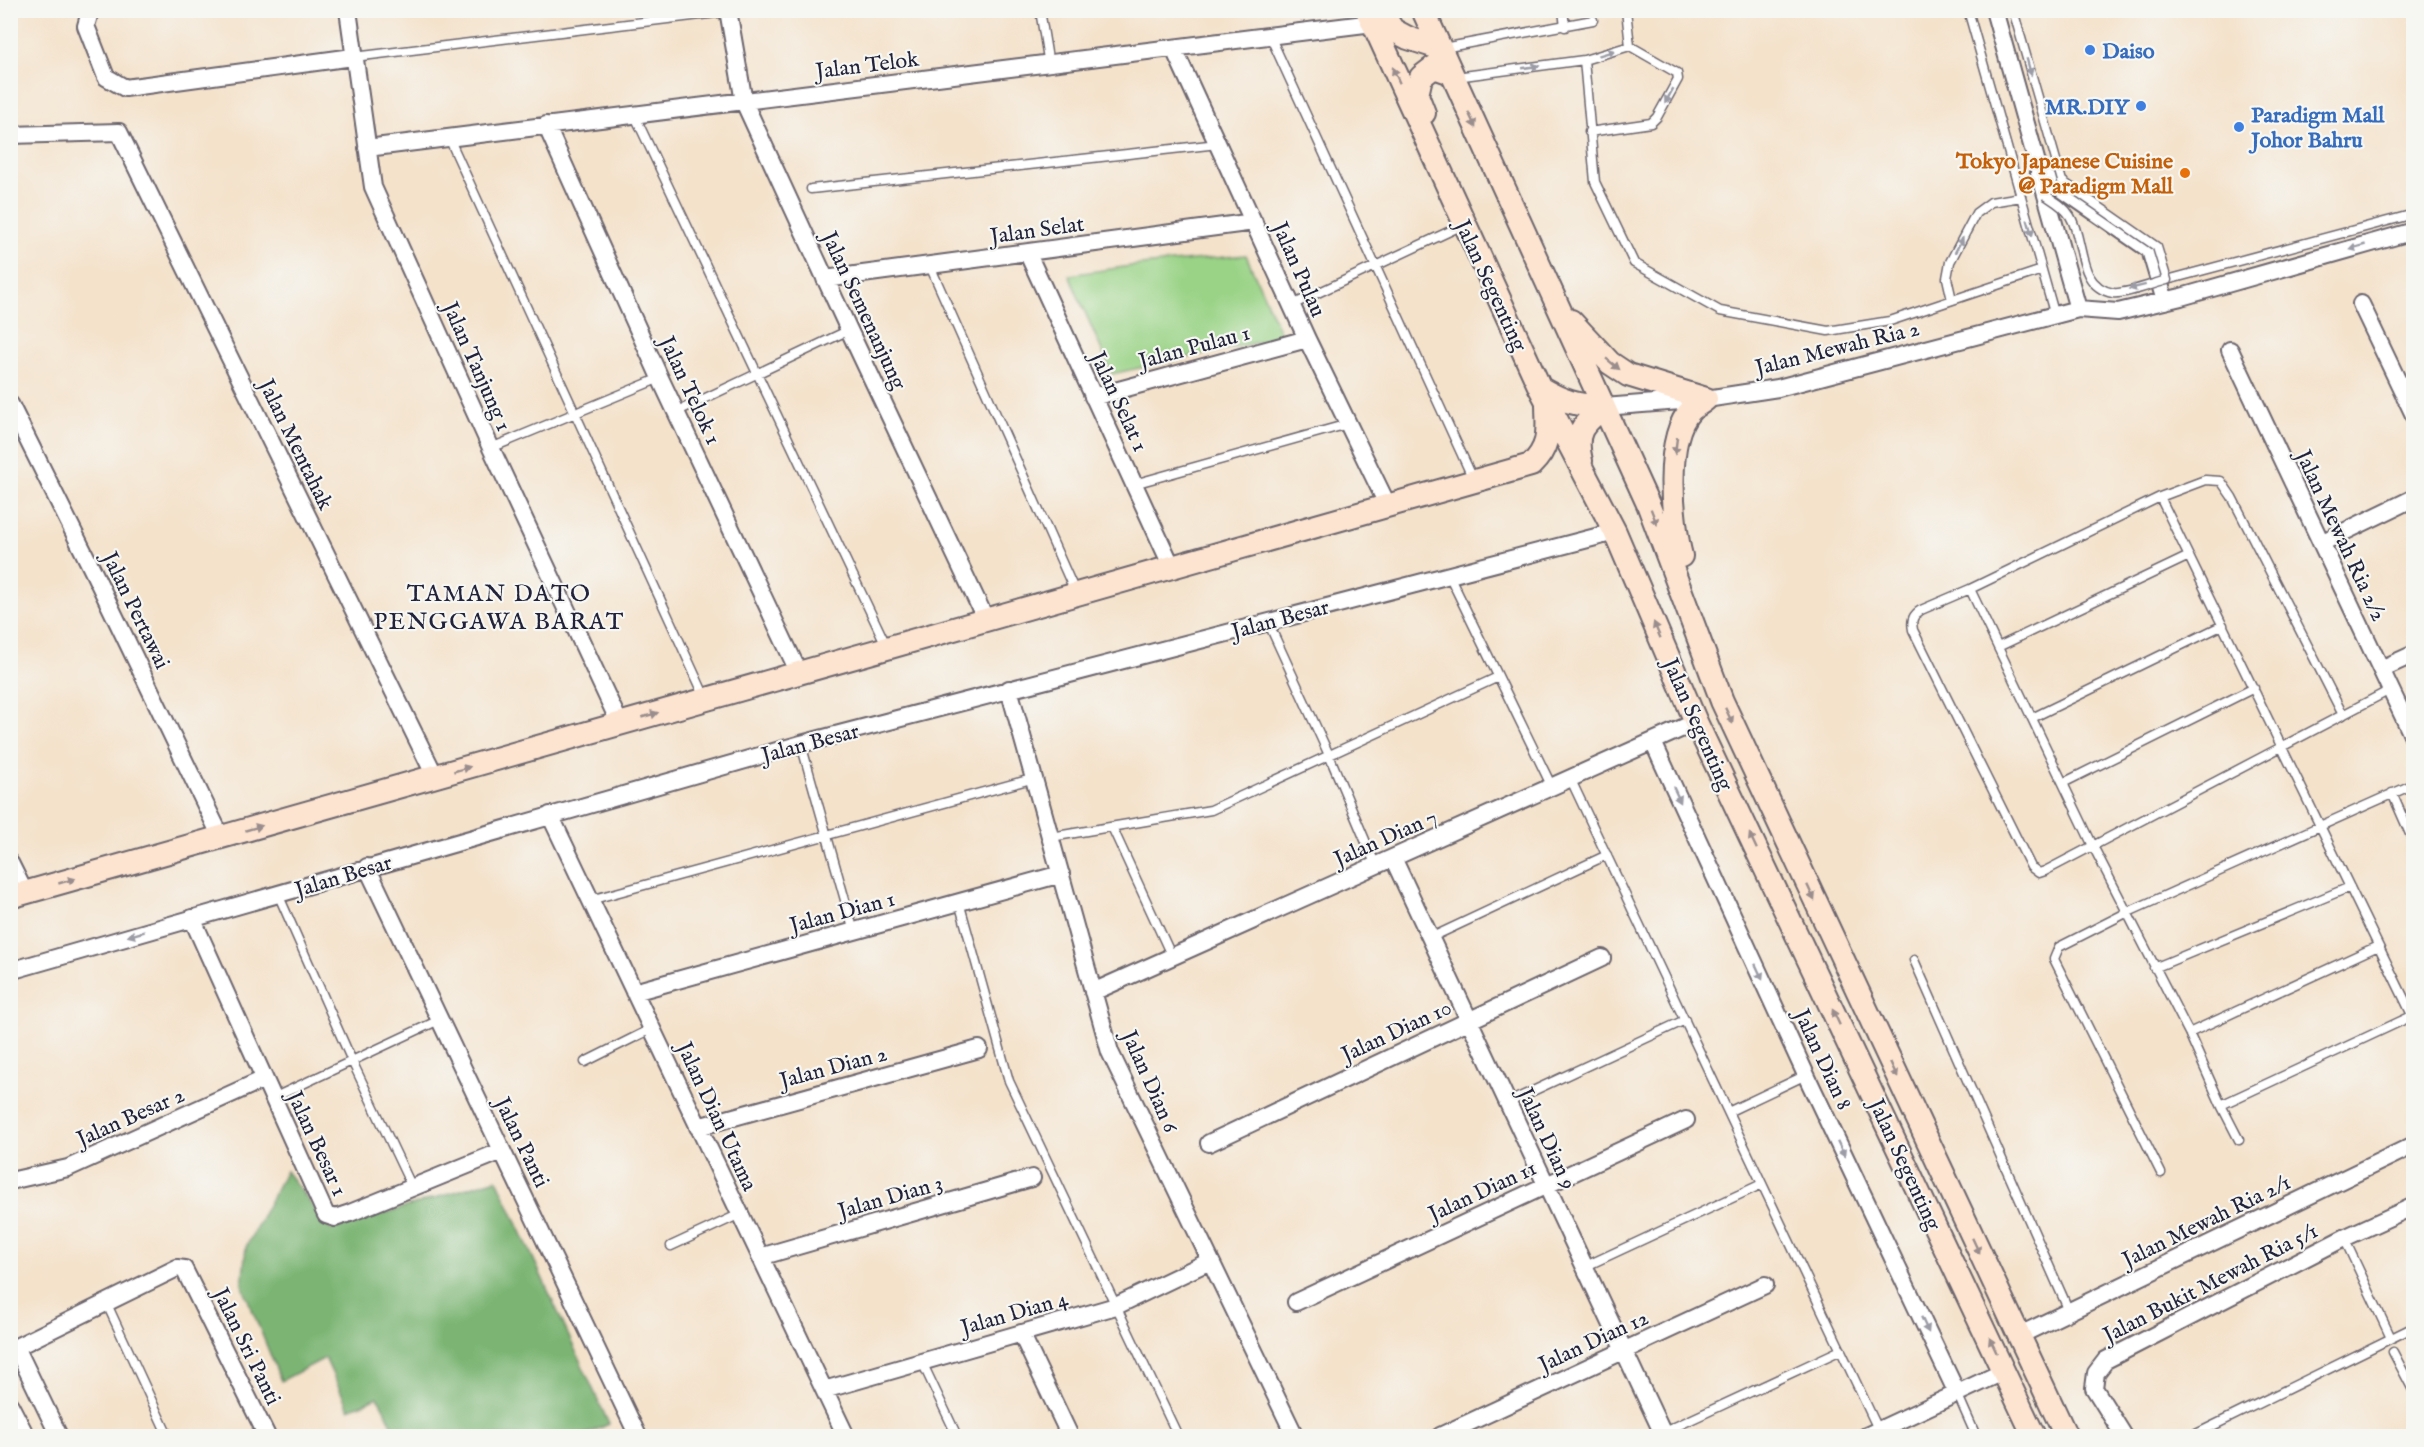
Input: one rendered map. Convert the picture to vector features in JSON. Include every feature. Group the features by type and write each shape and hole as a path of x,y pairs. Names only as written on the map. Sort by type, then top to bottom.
{"street":[{"name":"Jalan Tanjung 1","path":"348,10 373,187 491,448 620,724"},
{"name":"Jalan Segenting","path":"1423,10 1648,504 1727,712 2066,1437"},
{"path":"1994,10 2078,309 2118,312 2414,231"},
{"path":"92,11 86,26 106,77 124,88 353,57"},
{"name":"Jalan Semenanjung","path":"733,11 744,102 986,620"},
{"path":"1373,15 1408,38 1439,48"},
{"name":"Jalan Telok","path":"367,148 1174,49 1270,36 1373,15"},
{"name":"Jalan Segenting","path":"1373,15 1464,224 1544,395 1615,532 1696,722 2005,1371 2034,1437"},
{"name":"Jalan Pulau","path":"1174,49 1306,339 1388,506"},
{"path":"1452,75 1434,67 1426,71 1418,83 1417,95 1452,179 1464,224"},
{"name":"Jalan Telok 1","path":"546,125 660,378 799,673"},
{"name":"Jalan Mentahak","path":"10,135 119,132 435,776"},
{"path":"2039,173 2150,250 2164,301"},
{"name":"Jalan Selat","path":"825,279 1028,254 1254,222"},
{"name":"Jalan Selat 1","path":"1028,254 1172,567"},
{"path":"2361,304 2414,415"},
{"path":"1558,307 1610,363 1628,375 1706,399"},
{"name":"Jalan Mewah Ria 2","path":"1604,407 1706,399 1778,388 2078,309"},
{"name":"Jalan Pulau 1","path":"1093,397 1306,339"},
{"name":"Jalan Mewah Ria 2/2","path":"2230,350 2414,739"},
{"path":"10,863 18,895 1388,506 1531,465 1541,455 1547,444 1544,395 1574,404 1604,407"},
{"path":"1696,722 1704,685 1695,610 1675,534 1672,503 1678,431 1690,410 1706,399"},
{"name":"Jalan Pertawai","path":"10,404 221,837"},
{"path":"1582,468 1578,433 1587,421 1604,407"},
{"path":"2321,543 2414,498"},
{"name":"Jalan Besar","path":"10,971 801,744 1615,532"},
{"path":"2380,669 2414,654"},
{"name":"Jalan Dian 6","path":"1010,689 1110,1052 1295,1437"},
{"name":"Jalan Dian 7","path":"1094,992 1696,722"},
{"name":"Jalan Dian 8","path":"1653,742 1806,1075 1957,1394"},
{"name":"Jalan Dian Utama","path":"549,815 846,1437"},
{"name":"Jalan Dian 9","path":"1392,858 1663,1435"},
{"name":"Jalan Panti","path":"368,867 638,1437"},
{"name":"Jalan Dian 1","path":"634,992 1061,874"},
{"name":"Jalan Besar 1","path":"192,918 326,1215 335,1218 350,1214 412,1186 502,1151"},
{"name":"Jalan Dian 10","path":"1209,1143 1602,958"},
{"name":"Jalan Dian 2","path":"698,1127 979,1049"},
{"name":"Jalan Besar 2","path":"10,1181 68,1168 264,1079"},
{"name":"Jalan Dian 11","path":"1296,1302 1686,1120"},
{"name":"Jalan Mewah Ria 2/1","path":"2018,1336 2414,1145"},
{"name":"Jalan Dian 3","path":"760,1257 1032,1178"},
{"name":"Jalan Bukit Mewah Ria 5/1","path":"2124,1437 2094,1388 2096,1373 2106,1360 2344,1238 2414,1206"},
{"name":"Jalan Dian 4","path":"824,1390 1116,1306 1210,1261"},
{"name":"Jalan Sri Panti","path":"106,1302 177,1268 184,1269 261,1435"},
{"name":"Jalan Dian 12","path":"1440,1437 1765,1285"},
{"path":"59,1437 13,1349 106,1302"},
{"path":"1021,1333 1070,1437"},
{"path":"1873,1434 2005,1371"},
{"path":"10,1405 26,1437"}],"lane":[{"path":"1040,10 1049,65"},
{"path":"1563,10 1565,27"},
{"path":"1439,48 1590,21 1587,10"},
{"path":"1626,10 1630,46"},
{"path":"1968,10 2055,316"},
{"path":"2013,10 2062,181 2157,247 2167,280"},
{"path":"353,57 733,11"},
{"path":"1270,36 1474,481"},
{"path":"1452,75 1584,60 1630,46 1674,70 1678,79 1657,117 1651,123 1589,132"},
{"path":"1584,60 1595,182 1634,263 1720,311 1828,331 1841,330 1890,321 2042,270"},
{"path":"634,114 887,648"},
{"path":"449,138 706,699"},
{"path":"811,189 1218,144"},
{"path":"2045,195 2071,217 2088,277 2101,288 2114,293 2414,214"},
{"path":"1952,300 1947,278 1950,262 1976,213 1991,202 2021,197"},
{"path":"1292,305 1464,224"},
{"path":"930,266 1076,594"},
{"path":"676,412 849,330"},
{"path":"491,448 660,378"},
{"path":"1134,484 1348,424"},
{"path":"2343,715 2232,497 2221,481 2205,480 2160,497 1915,614 1911,622 2031,867 2039,873 2282,745 2343,715 2390,690"},
{"path":"2160,497 2413,1017 2221,1106"},
{"path":"1998,647 2189,556"},
{"path":"1449,574 1552,787"},
{"path":"1970,589 2093,846 2189,1034 2239,1140"},
{"path":"1268,622 1329,755 1376,866"},
{"path":"2032,718 2223,626"},
{"path":"1051,837 1211,810 1498,677"},
{"path":"2063,783 2254,688"},
{"path":"801,744 854,932"},
{"path":"590,900 1035,778"},
{"path":"1570,778 1841,1350 1873,1434"},
{"path":"2161,1173 2054,959 2059,947 2126,913 2414,784"},
{"path":"2392,793 2414,843"},
{"path":"1112,827 1172,957"},
{"path":"1430,938 1607,855"},
{"path":"2154,968 2350,887"},
{"path":"278,894 352,1061 412,1186"},
{"path":"959,902 1009,1081 1178,1437"},
{"path":"2189,1034 2378,946"},
{"path":"1914,960 2069,1311"},
{"path":"273,1098 440,1020"},
{"path":"1507,1103 1685,1020"},
{"path":"585,1062 651,1029"},
{"path":"1728,1112 1806,1075"},
{"path":"1584,1267 1762,1184"},
{"path":"671,1246 740,1214"},
{"path":"2344,1238 2391,1338"},
{"path":"106,1302 168,1437"},
{"path":"2192,1437 2414,1327"},
{"path":"1663,1435 1841,1350"},
{"path":"2393,1352 2414,1392"},
{"path":"921,1362 957,1437"},
{"path":"1957,1394 1976,1437"}],"green space":[{"path":"1246,255 1282,337 1112,374 1069,275 1131,266"},
{"path":"286,1171 331,1230 497,1179 609,1424 582,1436 398,1436 378,1397 349,1409 325,1358 281,1381 242,1285 246,1247"}],"place":[{"name":"Daiso","path":"2090,50"},
{"name":"MR.DIY","path":"2141,106"},
{"name":"Paradigm Mall Johor Bahru","path":"2239,127"},
{"name":"Tokyo Japanese Cuisine @ Paradigm Mall","path":"2185,173"}],"district":[{"name":"TAMAN DATO PENGGAWA BARAT","path":"499,607"}]}
